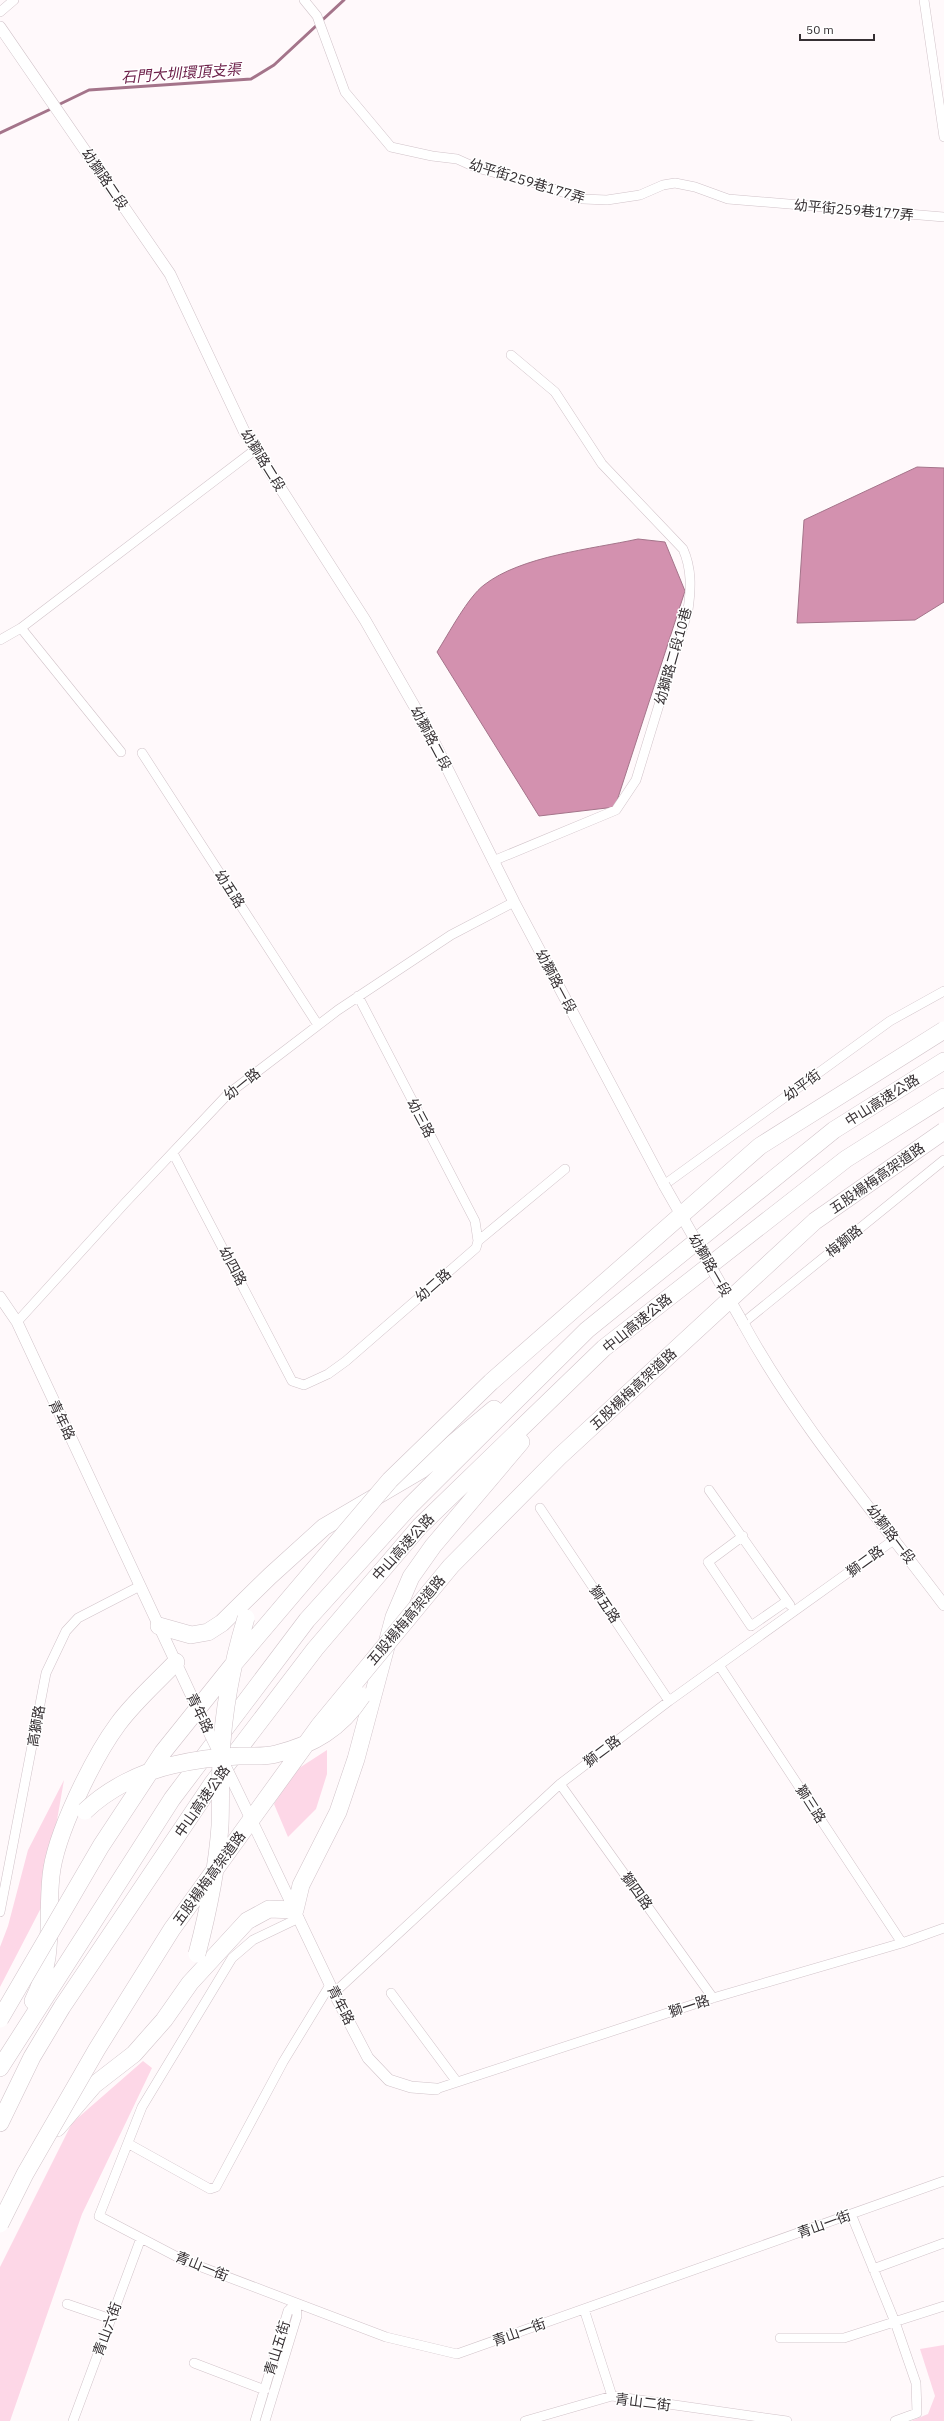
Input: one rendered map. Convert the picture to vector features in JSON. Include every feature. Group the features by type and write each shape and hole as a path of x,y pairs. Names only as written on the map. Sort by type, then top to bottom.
{"highway":[{"path":"0,2019 101,1846 163,1752 232,1666 390,1480 491,1382 760,1146 944,1030"},
{"name":"中山高速公路","path":"0,2068 172,1799 307,1620 410,1506 588,1330 834,1130 944,1061"},
{"name":"中山高速公路","path":"0,2123 32,2056 62,2007 212,1784 315,1649 420,1526 604,1348 846,1159 944,1097"},
{"name":"五股楊梅高架道路","path":"0,2224 25,2174 97,2049 172,1929 319,1726 451,1566 559,1457 815,1221 944,1131"},
{"path":"158,1626 191,1635 208,1632 222,1623 270,1576 324,1527 421,1470 588,1330"},
{"path":"0,2213 62,2121 94,2085 134,2054 164,2020 190,1983 247,1921 269,1909 297,1914 301,1885 338,1812 356,1759 394,1617 411,1577 433,1546 585,1367"},
{"path":"190,1983 214,1878 220,1826 221,1757 227,1698 235,1654 246,1618 270,1576"},
{"path":"0,2065 41,1983 47,1966 50,1946 51,1876 56,1851 82,1784 118,1724 176,1662"},
{"path":"64,1831 100,1797 134,1778 172,1765 221,1757 275,1754 317,1740 352,1711 380,1671"}],"street":[{"path":"0,12 14,0"},
{"name":"幼平街259巷177弄","path":"304,0 317,16 345,92 390,147 432,156 457,159 477,168 539,184 583,199 607,200 640,195 662,185 675,184 695,187 728,199 944,217"},
{"path":"924,0 944,137"},
{"name":"幼獅路二段","path":"0,27 170,274 244,431 365,620 428,730 514,902"},
{"name":"幼獅路二段10巷","path":"494,861 616,810 636,780 688,610 691,590 689,563 683,550 602,464 555,392 511,355"},
{"path":"0,640 21,628 256,449"},
{"path":"21,628 121,752"},
{"name":"幼五路","path":"142,753 318,1025"},
{"name":"幼一路","path":"16,1322 124,1203 228,1094 358,996 451,935 514,902"},
{"name":"幼獅路一段","path":"514,902 664,1185 762,1358 805,1421 944,1605"},
{"name":"幼平街","path":"664,1185 890,1021 944,991"},
{"name":"幼三路","path":"358,996 475,1222 478,1241"},
{"name":"幼四路","path":"173,1153 292,1381"},
{"name":"梅獅路","path":"743,1323 944,1160"},
{"name":"幼二路","path":"292,1381 304,1385 328,1374 476,1248 478,1241 565,1169"},
{"name":"青年路","path":"0,1297 16,1322 158,1626 332,1989 368,2058 389,2080 411,2087 436,2089"},
{"path":"709,1490 743,1536 794,1612"},
{"name":"獅五路","path":"540,1508 669,1700"},
{"path":"743,1536 708,1562 751,1626 787,1601"},
{"name":"獅二路","path":"129,2144 210,2189 216,2187 282,2062 332,1989 560,1784 669,1700 895,1539"},
{"name":"高獅路","path":"0,1912 46,1673 66,1631 78,1618 140,1586"},
{"name":"獅三路","path":"719,1665 902,1943"},
{"name":"獅四路","path":"560,1784 713,1998"},
{"path":"129,2144 142,2107 232,1958 253,1940 297,1914"},
{"name":"獅一路","path":"436,2089 713,1998 902,1943 944,1928"},
{"path":"391,1993 457,2082"},
{"name":"青山一街","path":"129,2144 99,2216 183,2260 386,2338 457,2354 944,2181"},
{"path":"851,2214 895,2322 916,2383 917,2413 895,2421"},
{"name":"青山六街","path":"75,2421 141,2238"},
{"path":"873,2269 944,2243"},
{"name":"青山五街","path":"256,2421 288,2311 296,2303"},
{"name":"青山五街","path":"265,2421 296,2316 296,2303"},
{"path":"67,2304 111,2319"},
{"path":"780,2338 844,2338 944,2306"},
{"path":"584,2309 612,2396"},
{"path":"194,2364 265,2390"},
{"name":"青山二街","path":"526,2421 612,2396 787,2421"}],"shaded area":[{"path":"917,467 944,468 944,602 915,620 797,623 804,520"},
{"path":"638,539 665,542 685,591 615,807 539,816 437,652 472,598 484,585 499,575 537,560 579,550"},
{"path":"327,1750 327,1774 316,1809 288,1837 274,1804 293,1772"},
{"path":"64,1780 42,1906 0,1987 0,1947 8,1926 28,1850"},
{"path":"143,2061 152,2068 82,2214 10,2421 0,2421 0,2267 72,2123"},
{"path":"944,2345 944,2421 911,2421 928,2414 935,2396 920,2349"}],"waterway":[{"name":"石門大圳環頂支渠","path":"58,105 89,90 251,79 274,65 344,0"},
{"name":"石門大圳環頂支渠","path":"0,133 53,108"}]}
